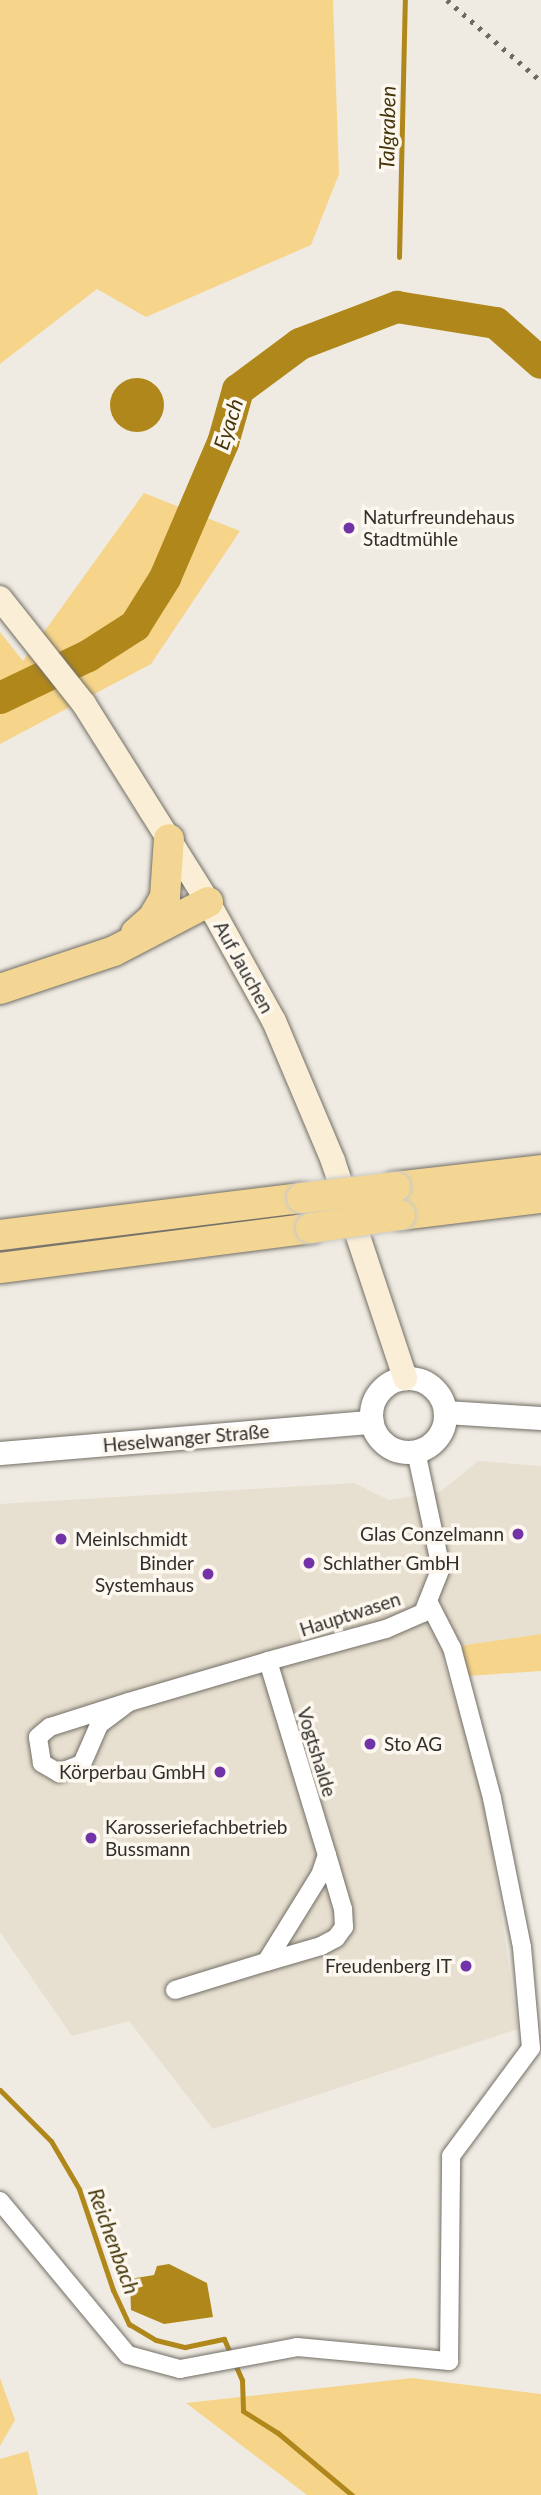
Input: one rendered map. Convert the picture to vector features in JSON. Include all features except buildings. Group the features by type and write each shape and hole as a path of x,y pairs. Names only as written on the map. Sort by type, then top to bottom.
{"highway":[{"path":"114,951 153,918 165,897 169,839"},
{"path":"0,989 114,951 208,902"},
{"path":"0,1268 311,1228 398,1201 541,1170"},
{"path":"0,1235 97,1221 302,1198 398,1201 475,1218 541,1214"},
{"path":"440,1211 541,1198"},
{"path":"0,1219 58,1216 97,1221"}],"main road":[{"name":"Auf Jauchen","path":"0,598 84,704 208,902 274,1021 333,1161 405,1378"}],"street":[{"path":"405,1378 433,1387 445,1412 439,1435 416,1451 386,1444 372,1422 378,1394 389,1383 405,1378"},
{"path":"445,1412 541,1418"},
{"name":"Heselwanger Straße","path":"0,1453 372,1422"},
{"name":"Hauptwasen","path":"129,1702 99,1725 82,1763 59,1773 42,1763 38,1737 50,1727 129,1702 268,1661 386,1629 423,1613 441,1568 416,1451"},
{"path":"0,2201 128,2355 180,2369 297,2347 449,2361 451,2156 531,2048 522,1947 492,1798 452,1648 429,1603"},
{"name":"Vogtshalde","path":"175,1990 321,1946 336,1938 344,1927 343,1909 268,1661"},
{"path":"266,1962 320,1875 327,1854"}],"shaded area":[{"path":"0,0 333,0 339,174 311,245 146,317 97,289 0,364"},
{"path":"137,378 156,386 164,405 156,424 137,432 118,424 110,405 118,386"},
{"path":"144,493 240,531 151,664 0,744 0,632 23,661"},
{"path":"478,1461 541,1466 541,1634 465,1645 442,1658 484,1795 518,2029 213,2129 129,2021 72,2036 0,1932 0,1504 354,1483 389,1500 440,1492"},
{"path":"541,1634 541,1671 468,1676 455,1654 465,1645"},
{"path":"169,2264 207,2283 213,2317 164,2324 131,2310 130,2279 154,2275 157,2266"},
{"path":"0,2378 15,2420 0,2446"},
{"path":"412,2378 541,2394 541,2495 307,2495 186,2403"},
{"path":"28,2451 38,2495 0,2495 0,2459"}],"waterway":[{"name":"Talgraben","path":"399,257 405,0"},
{"name":"Eyach","path":"0,698 88,656 135,626 165,578 223,443 238,390 300,344 397,307 496,323 541,363"},
{"name":"Reichenbach","path":"0,2090 51,2141 79,2189 113,2290 129,2324 156,2340 185,2347 224,2339 242,2380 243,2411 278,2433 352,2495"}],"railway":[{"path":"447,0 541,81"}],"place":[{"name":"Naturfreundehaus Stadtmühle","path":"349,528"},
{"name":"Glas Conzelmann","path":"518,1534"},
{"name":"Meinlschmidt","path":"61,1539"},
{"name":"Schlather GmbH","path":"309,1563"},
{"name":"Binder Systemhaus","path":"208,1574"},
{"name":"Sto AG","path":"370,1744"},
{"name":"Körperbau GmbH","path":"220,1772"},
{"name":"Karosseriefachbetrieb Bussmann","path":"91,1838"},
{"name":"Freudenberg IT","path":"466,1966"}]}
